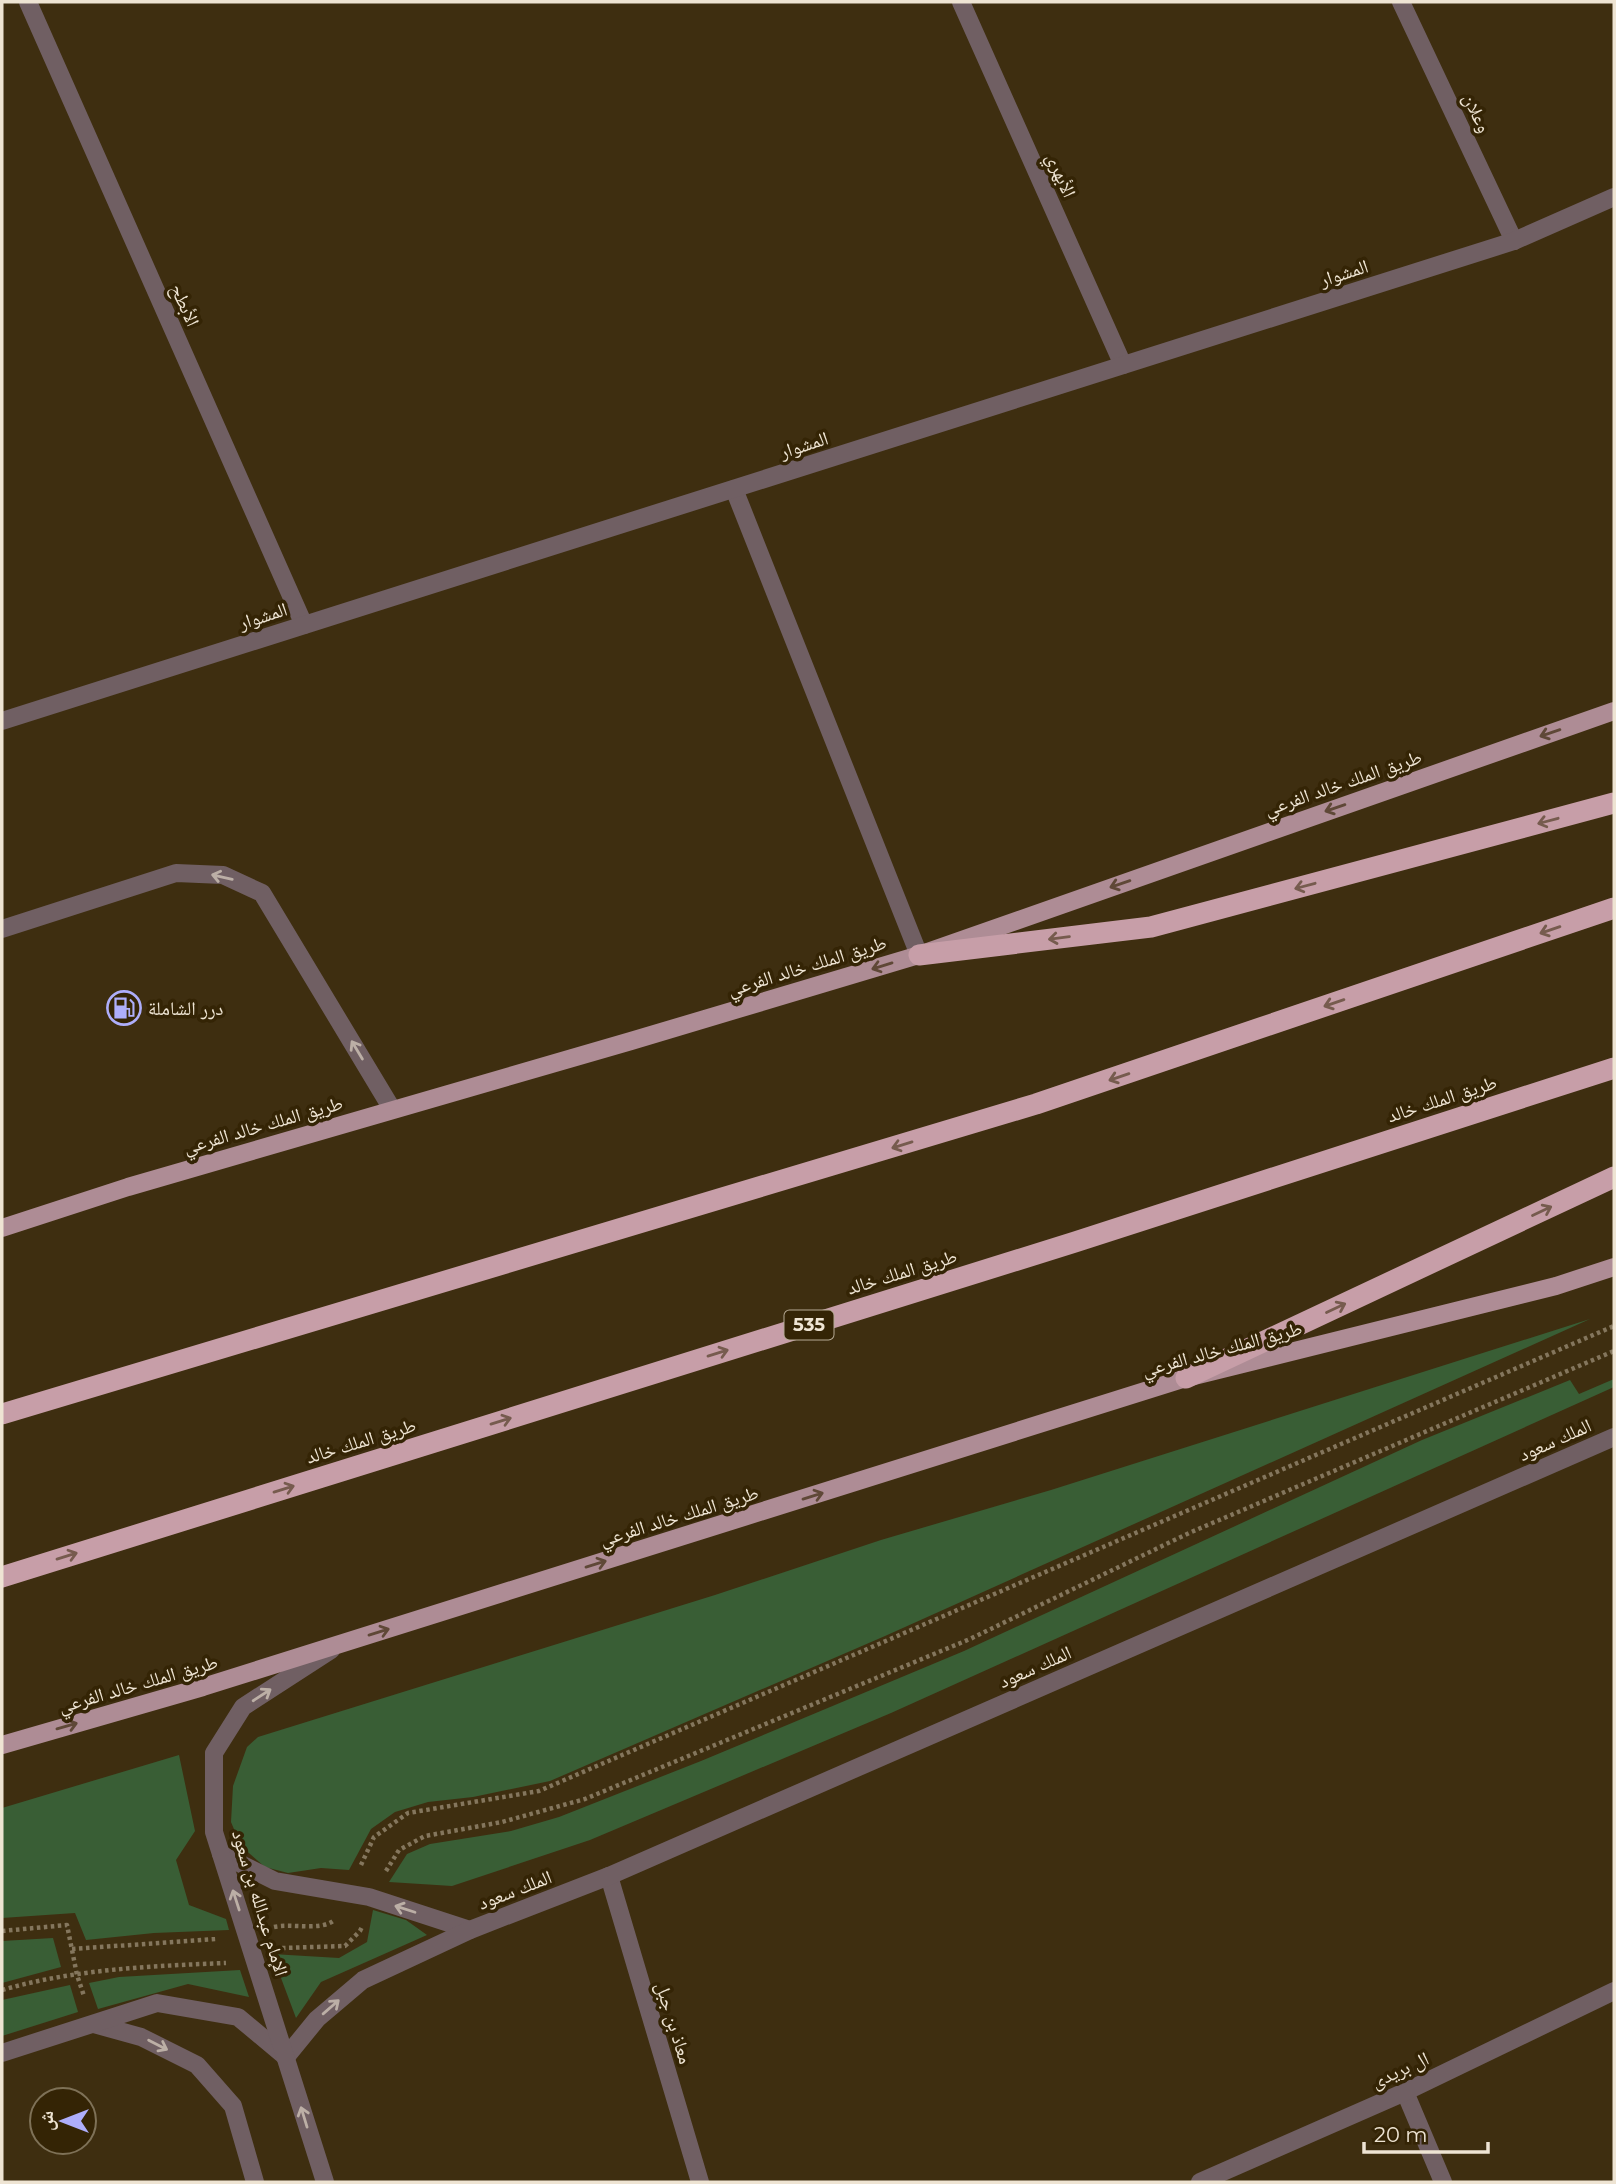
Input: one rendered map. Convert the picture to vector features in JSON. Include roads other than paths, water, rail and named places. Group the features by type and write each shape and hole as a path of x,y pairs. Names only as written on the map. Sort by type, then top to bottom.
{"highway":[{"path":"919,955 1151,927 1614,803"},
{"path":"2,1414 1036,1104 1614,908"},
{"name":"طريق الملك خالد","path":"2,1577 1048,1250 1614,1068"},
{"path":"1186,1378 1614,1177"}],"main road":[{"name":"طريق الملك خالد الفرعي","path":"2,1228 128,1186 919,955 1614,711"},
{"name":"طريق الملك خالد الفرعي","path":"2,1745 203,1687 1186,1378 1556,1286 1614,1266"}],"street":[{"name":"الأبطح","path":"28,2 304,625"},
{"name":"الأبهري","path":"961,2 1123,365"},
{"name":"وعلان","path":"1401,2 1514,241"},
{"name":"المشوار","path":"2,721 1514,241 1614,197"},
{"path":"734,489 919,955"},
{"path":"2,929 176,873 223,874 262,893 392,1109"},
{"name":"الملك سعود","path":"286,2057 317,2019 363,1980 470,1930 609,1876 1614,1437"},
{"name":"الإمام عبدالله بن سعود","path":"325,2182 214,1832 214,1753 243,1707 338,1645"},
{"path":"221,1854 275,1881 369,1897 470,1930"},
{"name":"معاذ بن جبل","path":"609,1876 700,2182"},
{"name":"ال بريدى","path":"1200,2182 1405,2092 1614,1991"},
{"path":"2,2053 157,2003 238,2017 286,2057"},
{"path":"94,2024 141,2037 197,2065 233,2106 255,2182"},
{"path":"1405,2092 1443,2182"}],"place":[{"name":"درر الشاملة","path":"124,1008"}]}
